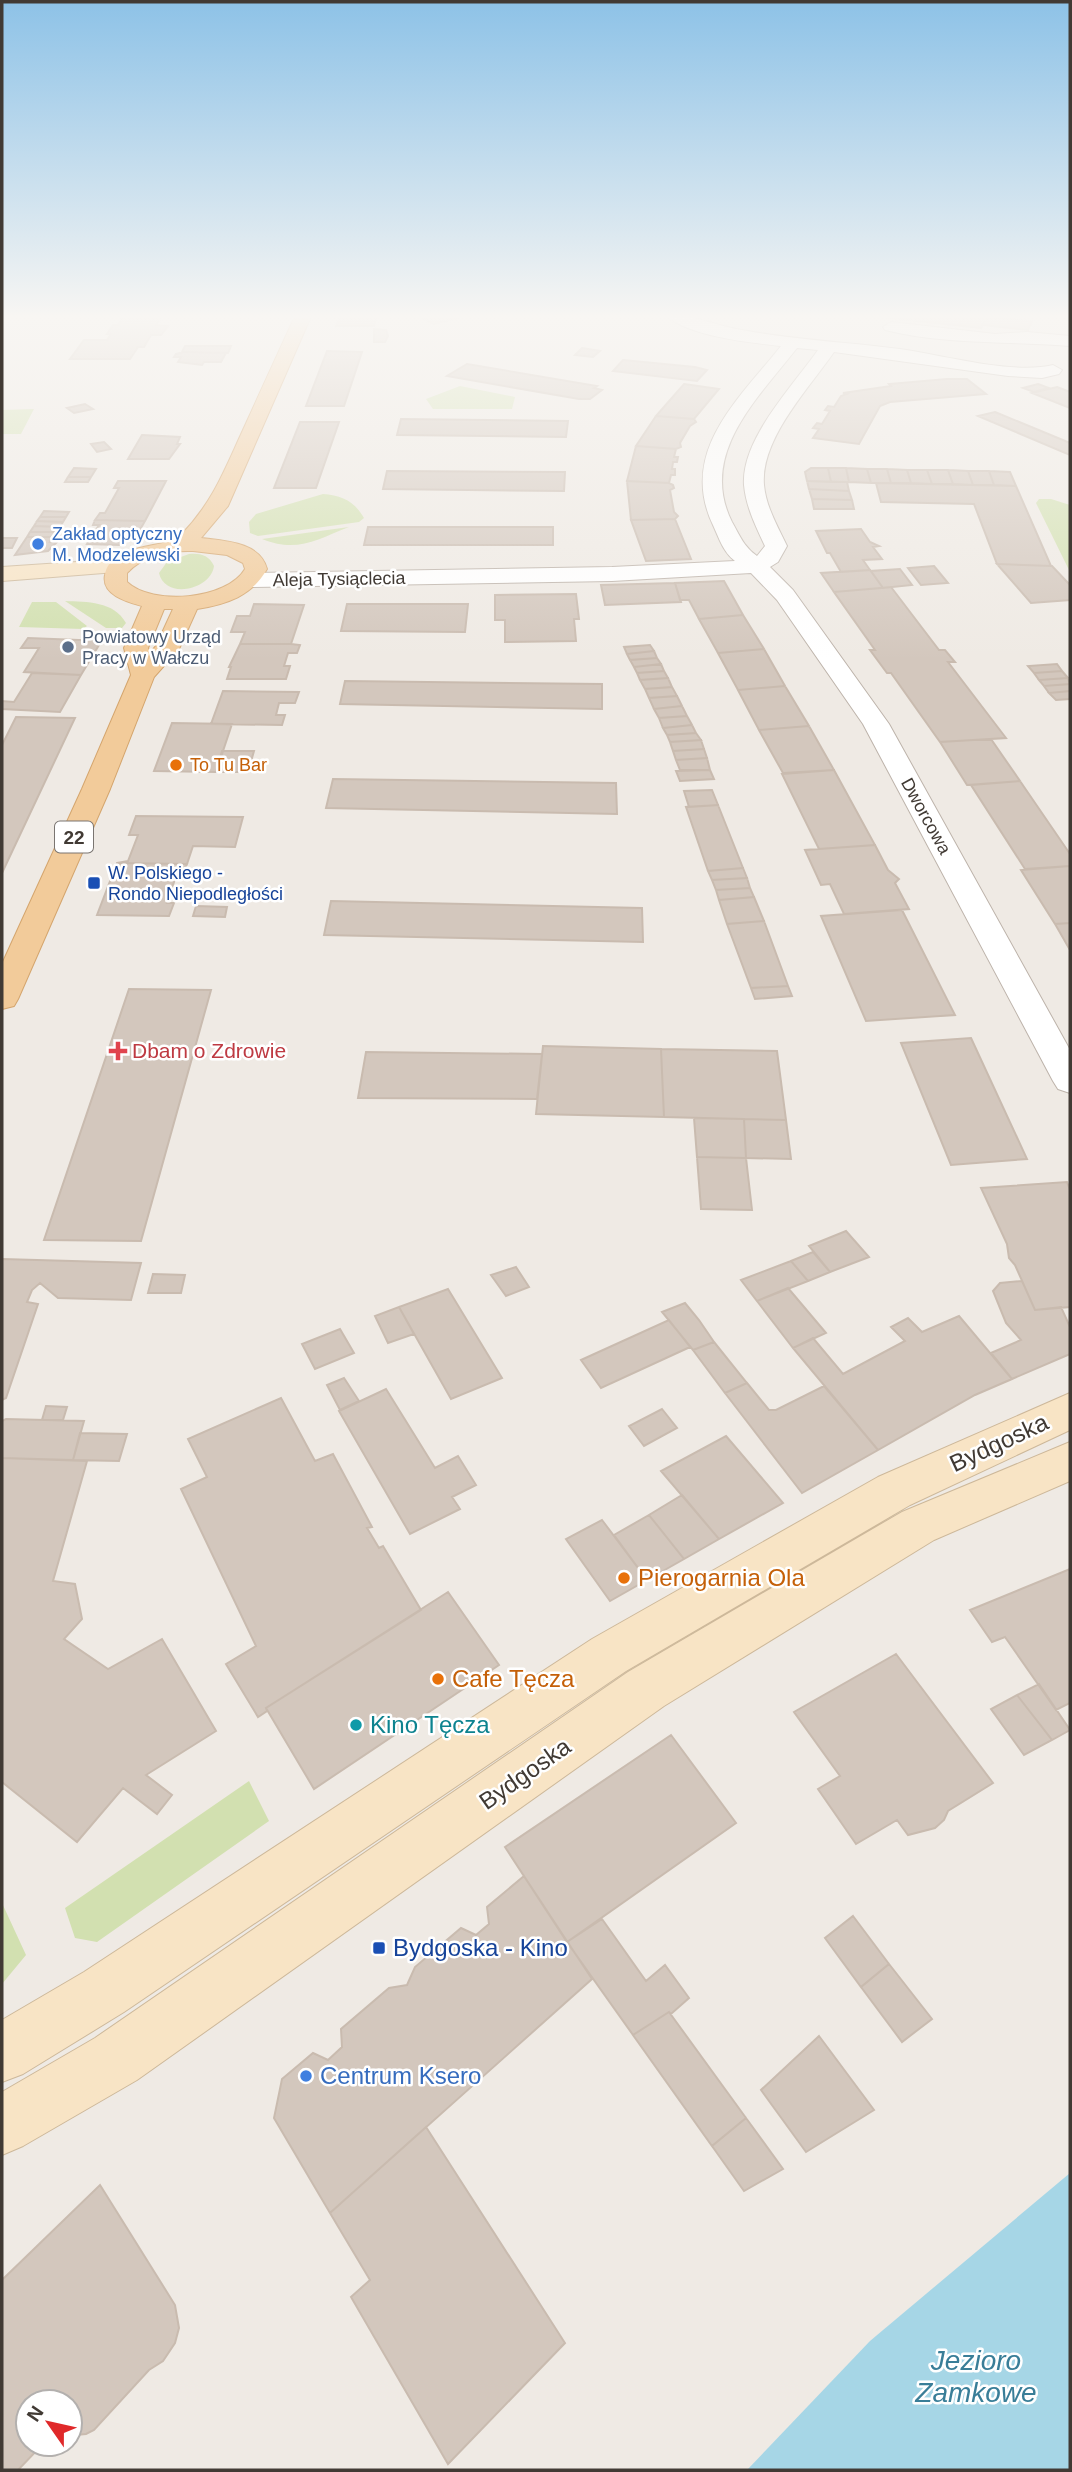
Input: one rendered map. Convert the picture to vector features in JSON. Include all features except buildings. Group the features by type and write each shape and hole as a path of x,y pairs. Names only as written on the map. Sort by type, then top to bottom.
{"main road":[{"path":"185,544 218,506 252,429"},
{"path":"218,506 218,545"},
{"path":"185,544 218,545 249,556 252,573 235,590 214,598 188,602 155,601 123,591 119,574 136,556 159,548 185,544"},
{"name":"22","path":"142,675 136,648 155,601"},
{"name":"22","path":"2,999 96,789 142,675 167,649 188,602"}],"street":[{"name":"Dworcowa","path":"727,429 719,442 712,466 712,490 717,512 736,551 757,566 785,595 876,724 1070,1081"},
{"path":"757,566 771,557 776,546 755,492 756,465 762,446 772,429"},
{"path":"719,442 762,446"},
{"name":"Aleja Tysiąclecia","path":"252,573 394,579 428,576 584,575 757,566"},
{"path":"2,574 119,574"},
{"path":"2,580 119,574"},
{"name":"Bydgoska","path":"2,2053 104,1992 609,1655 894,1492 1070,1411"},
{"name":"Bydgoska","path":"2,2125 116,2059 646,1689 918,1526 1070,1461"}],"green space":[{"path":"2,429 23,429 21,434 2,434"},
{"path":"323,494 347,500 364,518 359,522 258,536 250,533 249,522 256,514"},
{"path":"1039,499 1051,499 1070,505 1070,572 1036,503"},
{"path":"349,527 296,545 262,539"},
{"path":"189,554 200,554 210,559 214,566 211,574 205,581 188,589 170,587 159,573 167,562"},
{"path":"65,601 99,604 114,610 126,623 122,628 106,628"},
{"path":"32,602 56,602 87,626 83,629 19,627"},
{"path":"249,1781 269,1821 97,1942 75,1938 65,1908"},
{"path":"2,1903 26,1955 2,1984"}],"water":[{"name":"Jezioro Zamkowe","path":"1070,2173 1070,2470 747,2470 870,2341"}],"place":[{"name":"Zakład optyczny M. Modzelewski","path":"38,544"},
{"name":"Powiatowy Urząd Pracy w Wałczu","path":"68,647"},
{"name":"To Tu Bar","path":"176,765"},
{"name":"W. Polskiego - Rondo Niepodległości","path":"94,883"},
{"name":"Dbam o Zdrowie","path":"118,1051"},
{"name":"Pierogarnia Ola","path":"624,1578"},
{"name":"Cafe Tęcza","path":"438,1679"},
{"name":"Kino Tęcza","path":"356,1725"},
{"name":"Bydgoska - Kino","path":"379,1948"},
{"name":"Centrum Ksero","path":"306,2076"}]}
